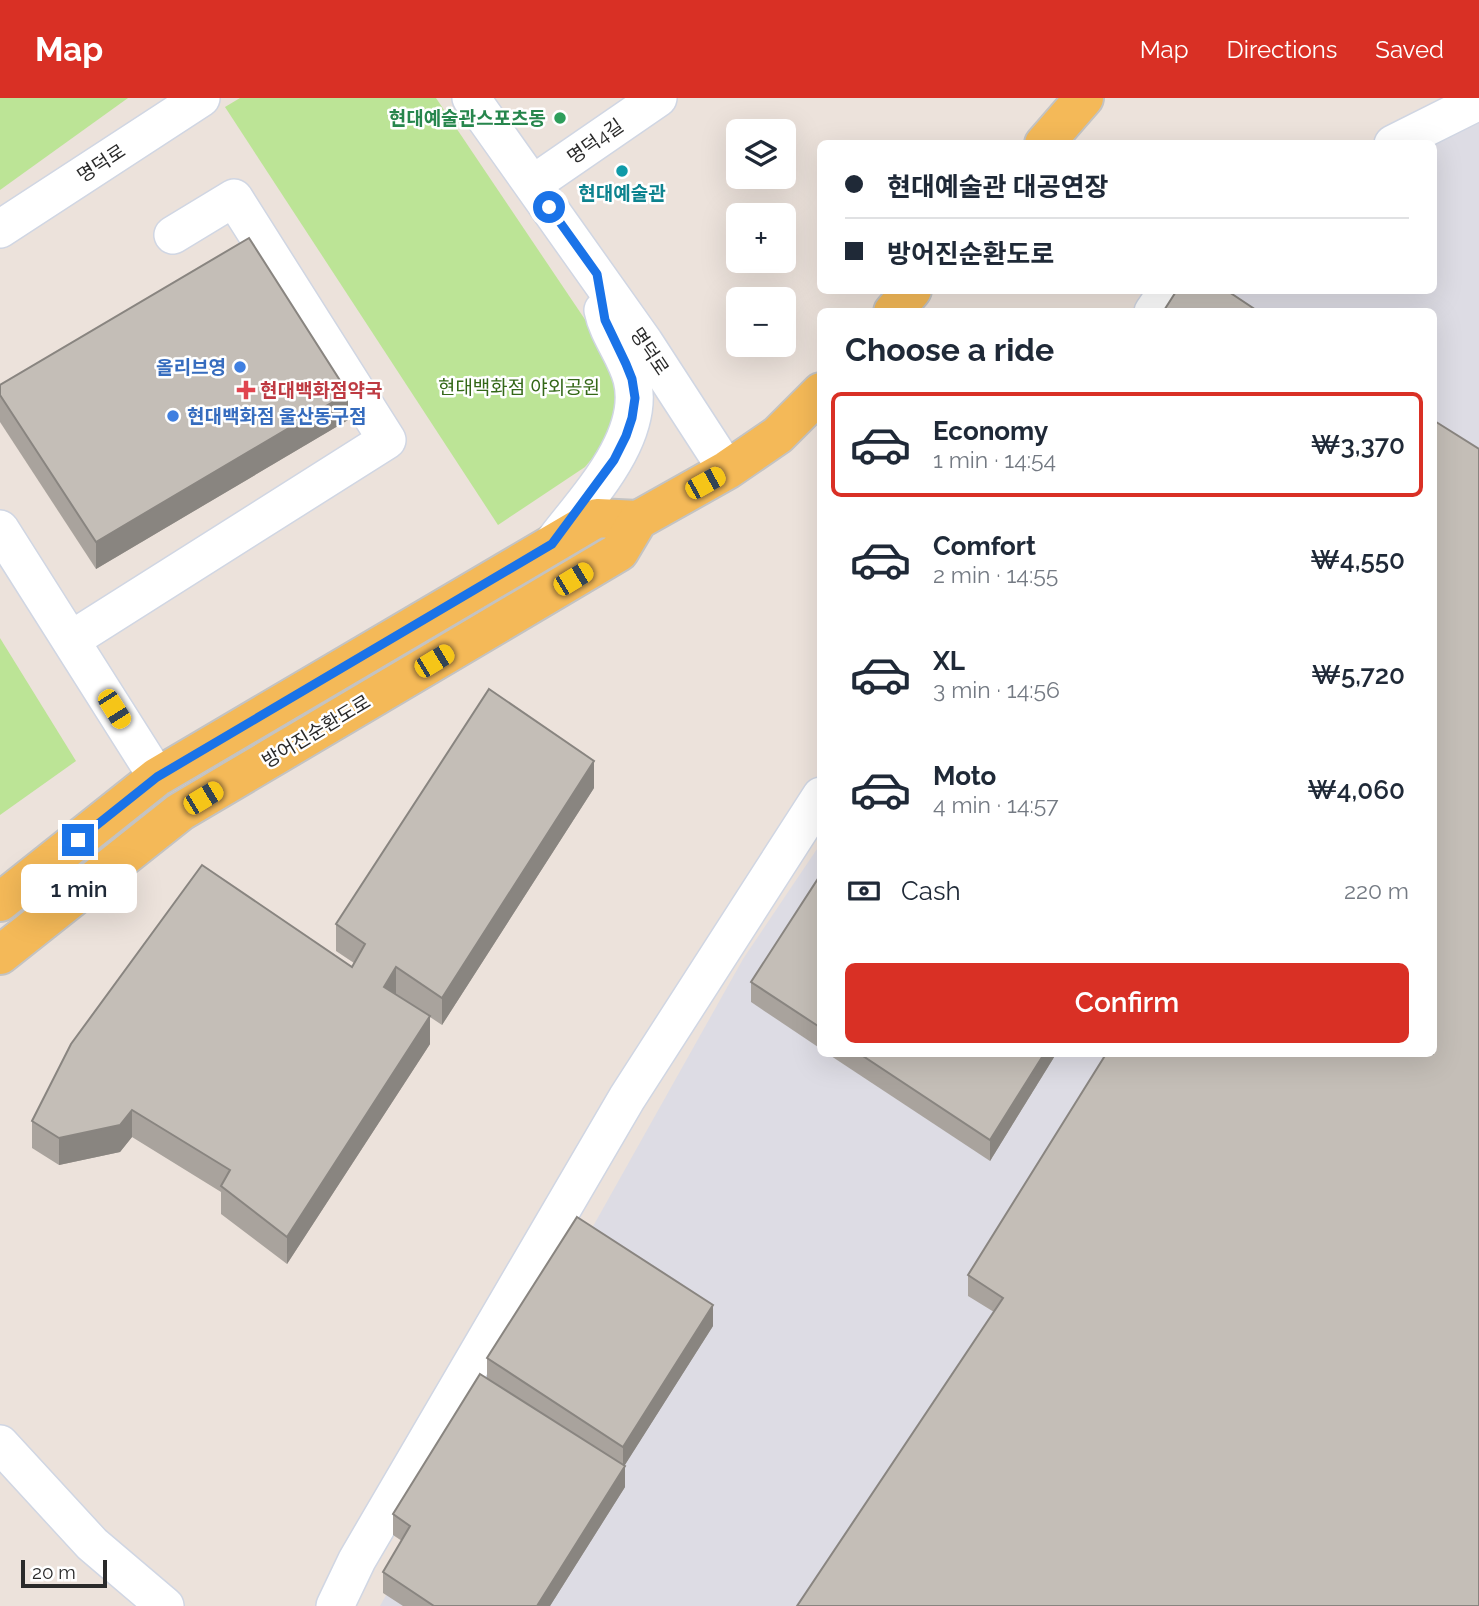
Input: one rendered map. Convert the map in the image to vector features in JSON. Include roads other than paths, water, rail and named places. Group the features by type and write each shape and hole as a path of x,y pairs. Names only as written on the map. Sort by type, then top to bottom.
{"main road":[{"path":"1047,140 1084,98"},
{"path":"896,308 909,294"},
{"name":"방어진순환도로","path":"0,955 180,812 619,552 638,520 727,470 778,435 817,397"},
{"name":"방어진순환도로","path":"0,902 157,777 597,519 638,520"}],"street":[{"name":"명덕로","path":"0,229 201,98"},
{"name":"명덕로","path":"471,98 645,342 727,470"},
{"name":"명덕4길","path":"533,184 658,98"},
{"path":"1400,140 1479,101"},
{"path":"71,640 387,440 234,198 173,235"},
{"path":"552,544 614,460 632,418 635,398 632,379 605,320 597,274"},
{"path":"0,529 157,777"},
{"path":"335,1606 364,1548 627,1098 817,802"},
{"path":"0,1444 92,1544 165,1606"}],"place":[{"name":"현대예술관스포츠동","path":"560,118"},
{"name":"현대예술관","path":"622,171"},
{"name":"올리브영","path":"240,367"},
{"name":"현대백화점약국","path":"246,390"},
{"name":"현대백화점 울산동구점","path":"173,416"}],"park label":[{"name":"현대백화점 야외공원","path":"519,387"}]}
